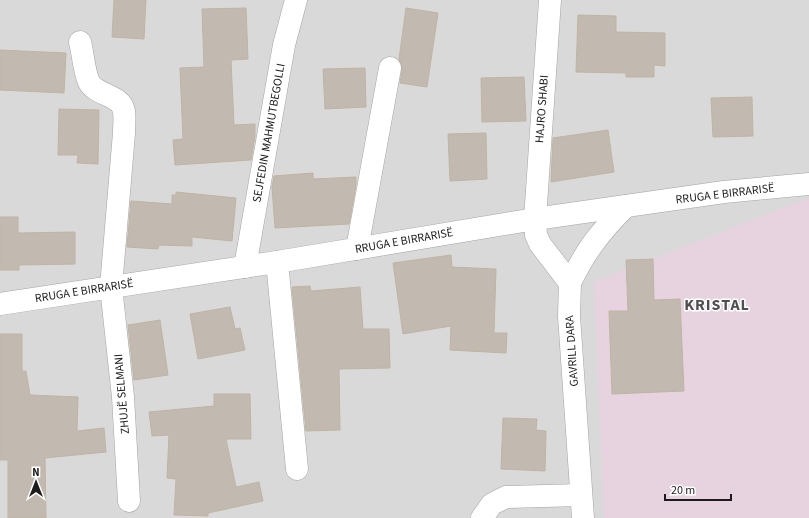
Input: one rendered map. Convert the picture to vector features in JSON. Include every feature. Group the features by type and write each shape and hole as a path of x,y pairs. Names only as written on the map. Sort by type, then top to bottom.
{"street":[{"name":"SEJFEDIN MAHMUTBEGOLLI","path":"245,267 284,45 296,0"},
{"name":"HAJRO SHABI","path":"535,219 550,0"},
{"name":"ZHUJË SELMANI","path":"80,42 89,82 101,92 114,98 121,104 124,110 124,133 112,287 123,397 129,501"},
{"path":"357,249 390,68"},
{"name":"RRUGA E BIRRARISË","path":"0,304 277,262 535,219 724,192 809,184"},
{"path":"535,219 536,235 540,244 570,283 582,259 600,233 626,206"},
{"path":"277,262 297,469"},
{"name":"GAVRILL DARA","path":"570,283 569,316 583,518"},
{"path":"482,518 492,504 506,496 581,495"}],"shaded area":[{"name":"KRISTAL","path":"0,0 809,0 809,518 0,518"},
{"path":"809,198 809,518 604,518 594,282"}],"building":[{"path":"114,0 146,0 144,39 112,37"},
{"path":"246,8 248,59 231,60 234,125 255,124 255,136 251,160 175,165 173,140 183,139 180,68 204,67 202,9"},
{"path":"406,8 438,13 427,87 400,83 402,70 399,59"},
{"path":"578,15 616,16 616,32 665,33 665,66 654,65 654,77 626,77 626,73 576,72"},
{"path":"0,50 66,53 64,93 0,90"},
{"path":"365,68 366,107 325,109 323,69"},
{"path":"524,77 526,121 482,122 481,78"},
{"path":"752,97 753,136 713,137 711,98"},
{"path":"59,109 99,110 98,164 77,163 78,155 58,155"},
{"path":"608,130 614,172 551,182 553,138"},
{"path":"486,133 487,179 450,181 448,134"},
{"path":"313,173 313,179 356,177 349,224 275,228 272,187 274,176"},
{"path":"176,192 236,198 232,241 192,237 192,246 159,245 158,249 127,247 131,201 172,204 172,195 176,195"},
{"path":"0,217 18,217 18,233 75,232 75,264 19,265 19,270 0,270"},
{"path":"451,255 452,267 496,269 494,333 507,333 506,353 450,350 451,326 403,334 393,263"},
{"path":"653,259 654,300 680,299 684,391 612,394 609,311 628,311 626,260"},
{"path":"310,286 311,291 360,287 363,329 389,329 390,368 339,369 340,430 306,431 292,287"},
{"path":"230,307 235,329 240,328 245,350 198,359 190,314"},
{"path":"160,320 168,375 134,380 128,325"},
{"path":"0,334 22,334 22,371 26,371 30,395 78,397 77,431 104,428 106,452 45,458 46,518 8,518 8,460 0,460"},
{"path":"214,394 250,394 251,439 226,439 236,487 259,482 263,501 208,513 208,516 174,515 176,479 167,478 169,435 152,436 149,412 214,406"},
{"path":"503,418 537,419 536,430 546,431 545,471 501,469"}],"district":[{"name":"KRISTAL","path":"717,305"}]}
